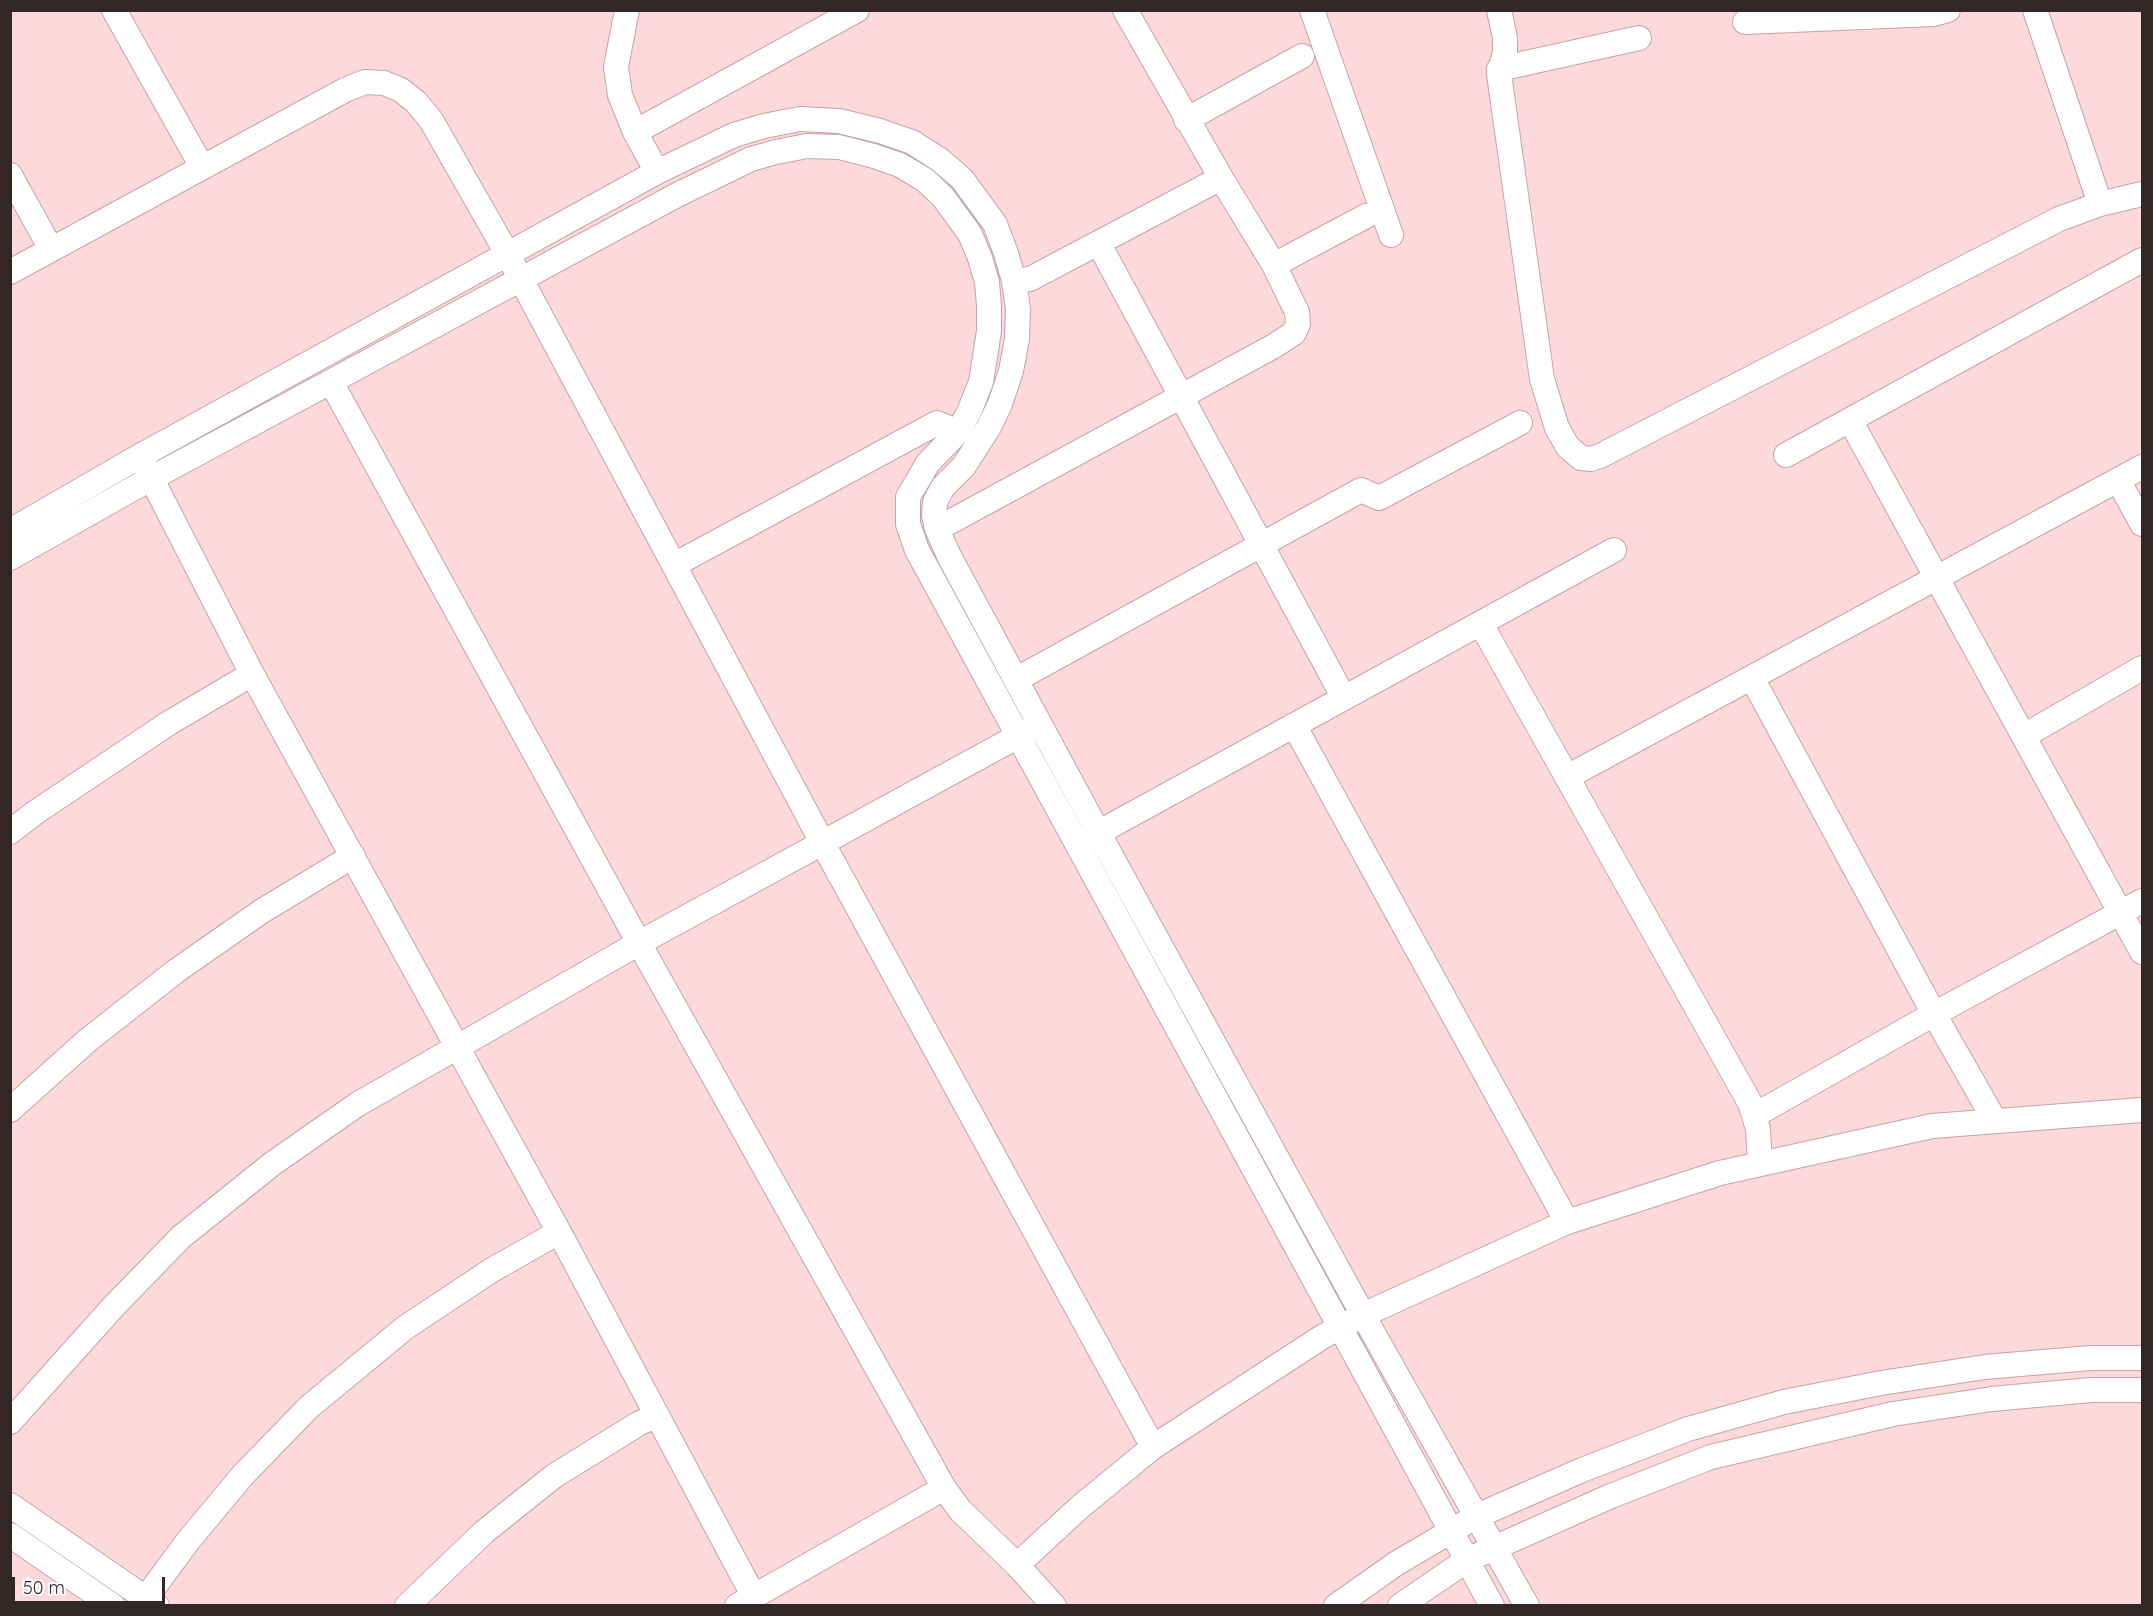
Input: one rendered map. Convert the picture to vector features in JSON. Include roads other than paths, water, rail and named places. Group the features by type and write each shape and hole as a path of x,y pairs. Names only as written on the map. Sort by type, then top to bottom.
{"street":[{"path":"114,10 202,167"},
{"path":"627,10 616,67 620,95 635,132 657,172"},
{"path":"635,132 857,10"},
{"path":"937,529 1294,333 1298,324 1298,312 1274,266 1186,120 1125,10"},
{"path":"1312,10 1391,235"},
{"path":"1499,10 1505,45 1499,69 1542,378 1557,428 1568,447 1581,458 1591,459 1600,456 2060,219 2100,204 2142,194"},
{"path":"1745,22 1934,14 1948,10"},
{"path":"2035,10 2100,204"},
{"path":"1499,69 1639,38"},
{"path":"1186,120 1302,56"},
{"path":"10,272 345,90 364,82 384,83 401,90 416,102 431,120 508,255 822,842 1153,1447"},
{"path":"10,531 140,456 657,172 734,135 800,119 839,121 880,130 912,142 940,160 962,180 995,224 1014,281 1018,309 1017,339 1011,371 1000,404 989,427 964,466 943,487 934,502 937,529 949,556 1098,832 1363,1315 1527,1605"},
{"path":"10,558 152,478 521,279 677,195 751,159 807,146 839,147 900,165 925,180 943,197 970,234 987,282 989,306 986,357 981,382 973,402 958,432 928,463 908,497 908,524 917,550 1492,1605"},
{"path":"10,175 51,249"},
{"path":"1014,281 1030,279 1221,178"},
{"path":"1274,266 1366,216"},
{"path":"1099,243 1344,698"},
{"path":"1786,456 2142,260"},
{"path":"331,382 639,943 944,1488 960,1510 1017,1565 1054,1605"},
{"path":"1850,420 2142,952"},
{"path":"674,565 937,423 958,432"},
{"path":"1017,680 1361,490 1379,498 1520,423"},
{"path":"140,456 252,674 657,1415 745,1600 944,1488"},
{"path":"1567,777 2142,467"},
{"path":"2118,480 2142,524"},
{"path":"1078,845 1614,550"},
{"path":"1481,624 1755,1115 1760,1164"},
{"path":"2024,736 2142,668"},
{"path":"10,832 169,723 252,674"},
{"path":"1752,678 1934,1014 1995,1121"},
{"path":"10,1422 114,1306 181,1237 272,1164 348,1110 639,943 1041,724"},
{"path":"1294,725 1567,1222"},
{"path":"10,1110 88,1040 176,971 262,911 353,856"},
{"path":"1755,1115 2142,901"},
{"path":"1017,1565 1080,1507 1153,1447 1322,1336 1567,1222 1720,1173 1932,1126 2142,1110"},
{"path":"10,1505 148,1603 188,1541 243,1475 309,1407 406,1327 492,1270 559,1232"},
{"path":"1336,1605 1397,1563 1477,1516 1582,1470 1688,1429 1784,1402 1881,1383 1985,1367 2090,1359 2142,1358"},
{"path":"1400,1605 1467,1560 1494,1547 1611,1496 1711,1457 1893,1414 1981,1400 2091,1390 2142,1390"},
{"path":"406,1605 484,1532 554,1476 638,1424 657,1415"},
{"path":"10,1535 113,1605"}]}
